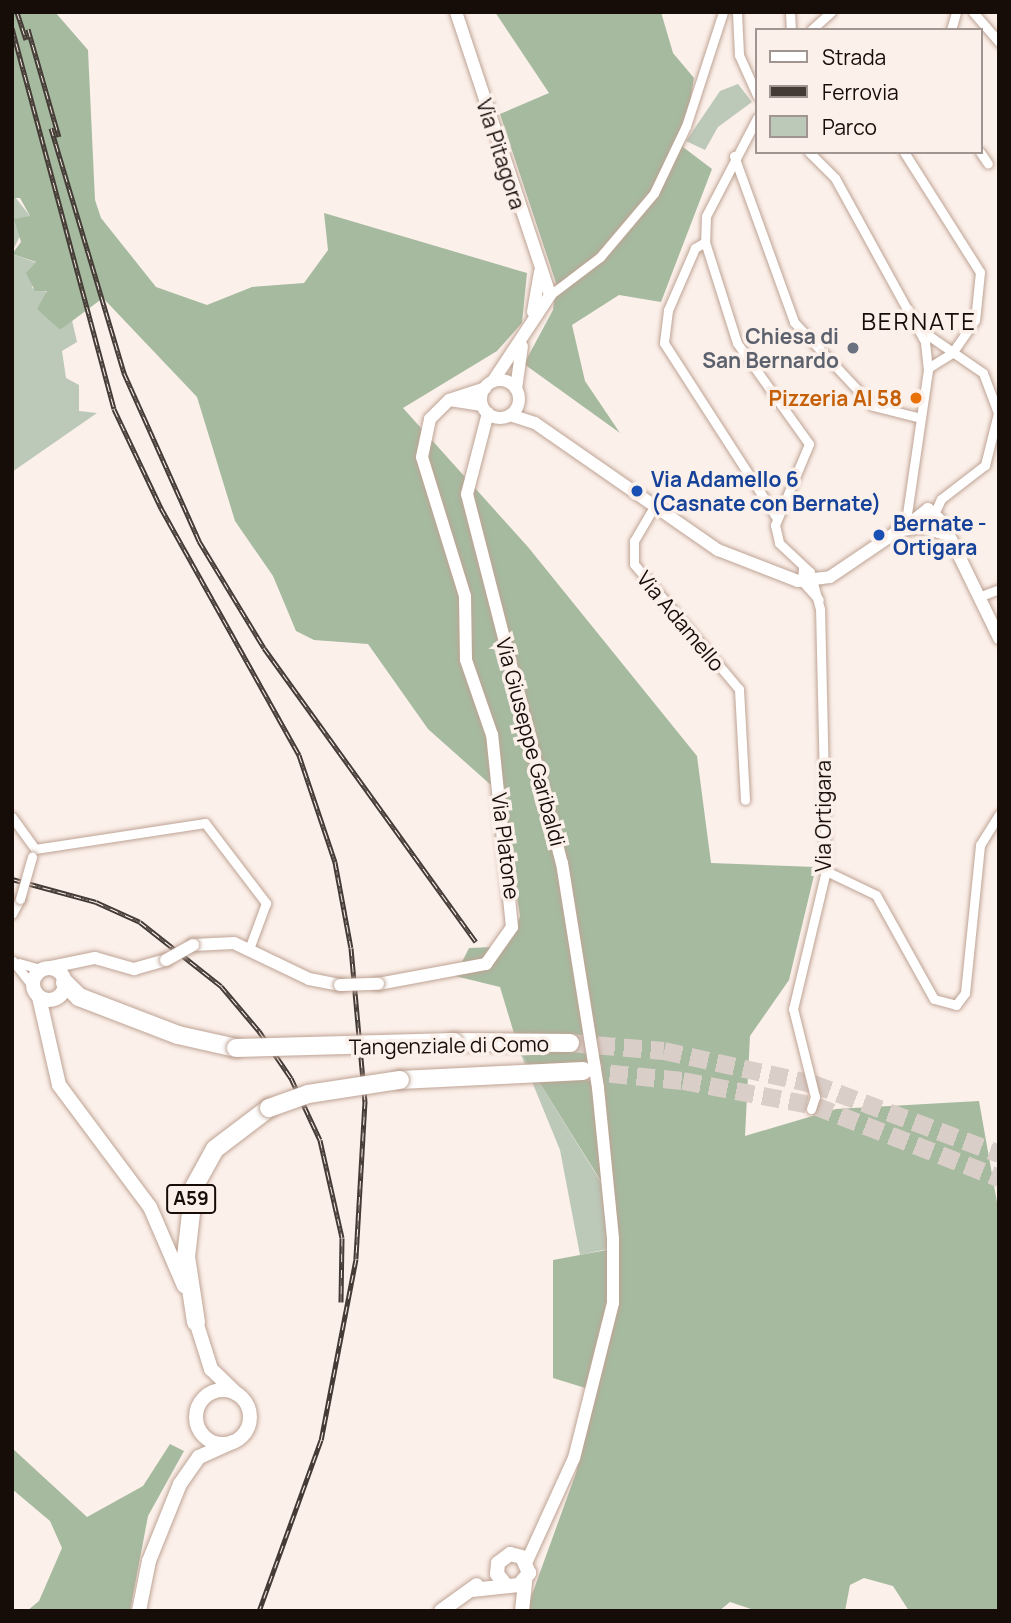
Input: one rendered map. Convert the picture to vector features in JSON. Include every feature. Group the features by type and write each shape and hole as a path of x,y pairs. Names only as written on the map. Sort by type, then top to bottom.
{"highway":[{"name":"Tangenziale di Como","path":"62,986 79,997 178,1035 236,1048 327,1049 517,1042 570,1043"},
{"name":"Tangenziale di Como","path":"196,1322 186,1257 194,1187 215,1149 269,1108 307,1094 400,1080 583,1071"}],"main road":[{"path":"62,986 46,968 36,991 48,1030 59,1086 150,1207 196,1322 205,1356 219,1382 237,1394 250,1415 246,1432 233,1442 209,1449 187,1473"},
{"path":"36,991 62,986"},
{"path":"48,1030 62,986"},
{"path":"139,1611 163,1518 200,1444 198,1427 204,1398 205,1356"},
{"path":"204,1398 216,1390 237,1394"},
{"path":"198,1427 208,1440 233,1442"},
{"path":"441,1611 472,1590 496,1568 504,1556 522,1558 515,1584 522,1608"},
{"path":"496,1568 515,1584"},
{"path":"472,1590 515,1584"}],"street":[{"name":"Via Pitagora","path":"456,12 551,295"},
{"path":"530,323 551,295 600,257 654,193 686,126 723,12"},
{"path":"737,12 739,55 755,91"},
{"path":"817,28 831,12"},
{"path":"973,12 999,42"},
{"path":"705,242 695,248 668,310 664,342 776,517 810,454 809,444 737,343 705,242 705,221 724,173 755,121"},
{"path":"811,154 835,178 921,330 928,370 921,418 922,519"},
{"path":"905,154 980,272 979,305 953,353 928,370"},
{"path":"981,154 988,164"},
{"path":"734,156 794,322 873,405 921,418"},
{"path":"724,173 742,179"},
{"path":"449,400 489,384 522,342 530,323 541,268"},
{"path":"449,400 536,423 733,559 810,580 922,519 940,499 985,466 997,426 990,382 921,330"},
{"path":"522,342 518,394 536,423"},
{"path":"489,384 518,394"},
{"path":"489,384 495,412"},
{"name":"Via Giuseppe Garibaldi","path":"518,394 495,412 478,450 467,494 562,863 590,1038 613,1239 613,1303 574,1458 543,1529 522,1558"},
{"name":"Via Platone","path":"46,968 80,959 134,969 166,960 193,945 211,941 249,949 309,979 340,985 378,984 486,964 512,927 492,735 466,660 465,596 422,457 429,419 449,400"},
{"name":"Via Adamello","path":"655,505 634,541 634,564 739,690 745,800"},
{"name":"Via Ortigara","path":"776,517 779,543 803,567 819,600 826,871 793,1009 816,1097 811,1109"},
{"path":"922,519 949,535 981,596 999,638"},
{"path":"810,580 819,600"},
{"path":"981,596 999,589"},
{"path":"826,871 876,895 934,999 956,1005 965,993 986,829 999,816"},
{"path":"12,817 33,853 20,899 12,914"},
{"path":"33,853 205,823 266,903 249,949"},
{"path":"62,986 80,959"},
{"path":"13,960 46,968"},
{"path":"13,960 36,991"}],"green space":[{"path":"12,12 55,12 88,50 95,200 101,218 156,287 207,305 252,287 304,283 328,250 324,213 527,273 522,323 497,351 403,408 528,547 697,756 711,863 816,867 789,980 750,1036 745,1136 836,1109 979,1101 998,1208 999,1611 909,1611 893,1586 864,1578 850,1585 845,1611 757,1611 730,1602 719,1611 526,1611 576,1473 595,1391 553,1378 553,1260 612,1249 604,1186 519,1050 500,987 455,976 469,948 493,947 515,932 520,916 501,794 428,729 368,644 314,640 296,631 273,576 235,521 197,397 103,298 60,330 37,309 47,291 35,291 26,273 36,262 12,254 21,242 14,219 30,216 20,198 12,198"},
{"path":"495,12 661,12 673,53 694,78 683,147 712,169 661,302 619,295 572,325 585,381 620,433 524,364 553,310 556,283 500,114 549,93"},
{"path":"738,84 752,102 718,127 705,150 686,141 720,91"},
{"path":"15,197 30,216 12,252 12,198"},
{"path":"12,254 37,263 32,288 48,292 40,305 47,317 60,330 72,320 77,342 62,351 66,378 79,385 79,411 97,413 12,472"},
{"path":"519,1050 604,1187 612,1248 580,1255 560,1150"},
{"path":"170,1444 184,1451 148,1516 130,1611 27,1611 39,1601 62,1548 50,1521 12,1489 12,1448 87,1517 143,1486"}],"tunnel":[{"path":"570,1043 664,1051 813,1084 999,1154"},
{"path":"583,1071 683,1081 815,1106 999,1178"}],"railway":[{"path":"17,12 26,40"},
{"path":"12,28 114,409 161,508 299,755 335,862 351,948 365,1101 356,1259 321,1440 259,1611"},
{"path":"28,29 59,137"},
{"path":"51,128 124,373 199,541 264,648 476,942"},
{"path":"12,879 96,902 140,922 221,986 259,1031 291,1078 320,1140 342,1238 341,1302"}],"place":[{"name":"Chiesa di San Bernardo","path":"853,348"},
{"name":"Pizzeria Al 58","path":"916,398"},
{"name":"Via Adamello 6 (Casnate con Bernate)","path":"637,491"},
{"name":"Bernate - Ortigara","path":"879,535"}],"district":[{"name":"BERNATE","path":"919,321"}]}
